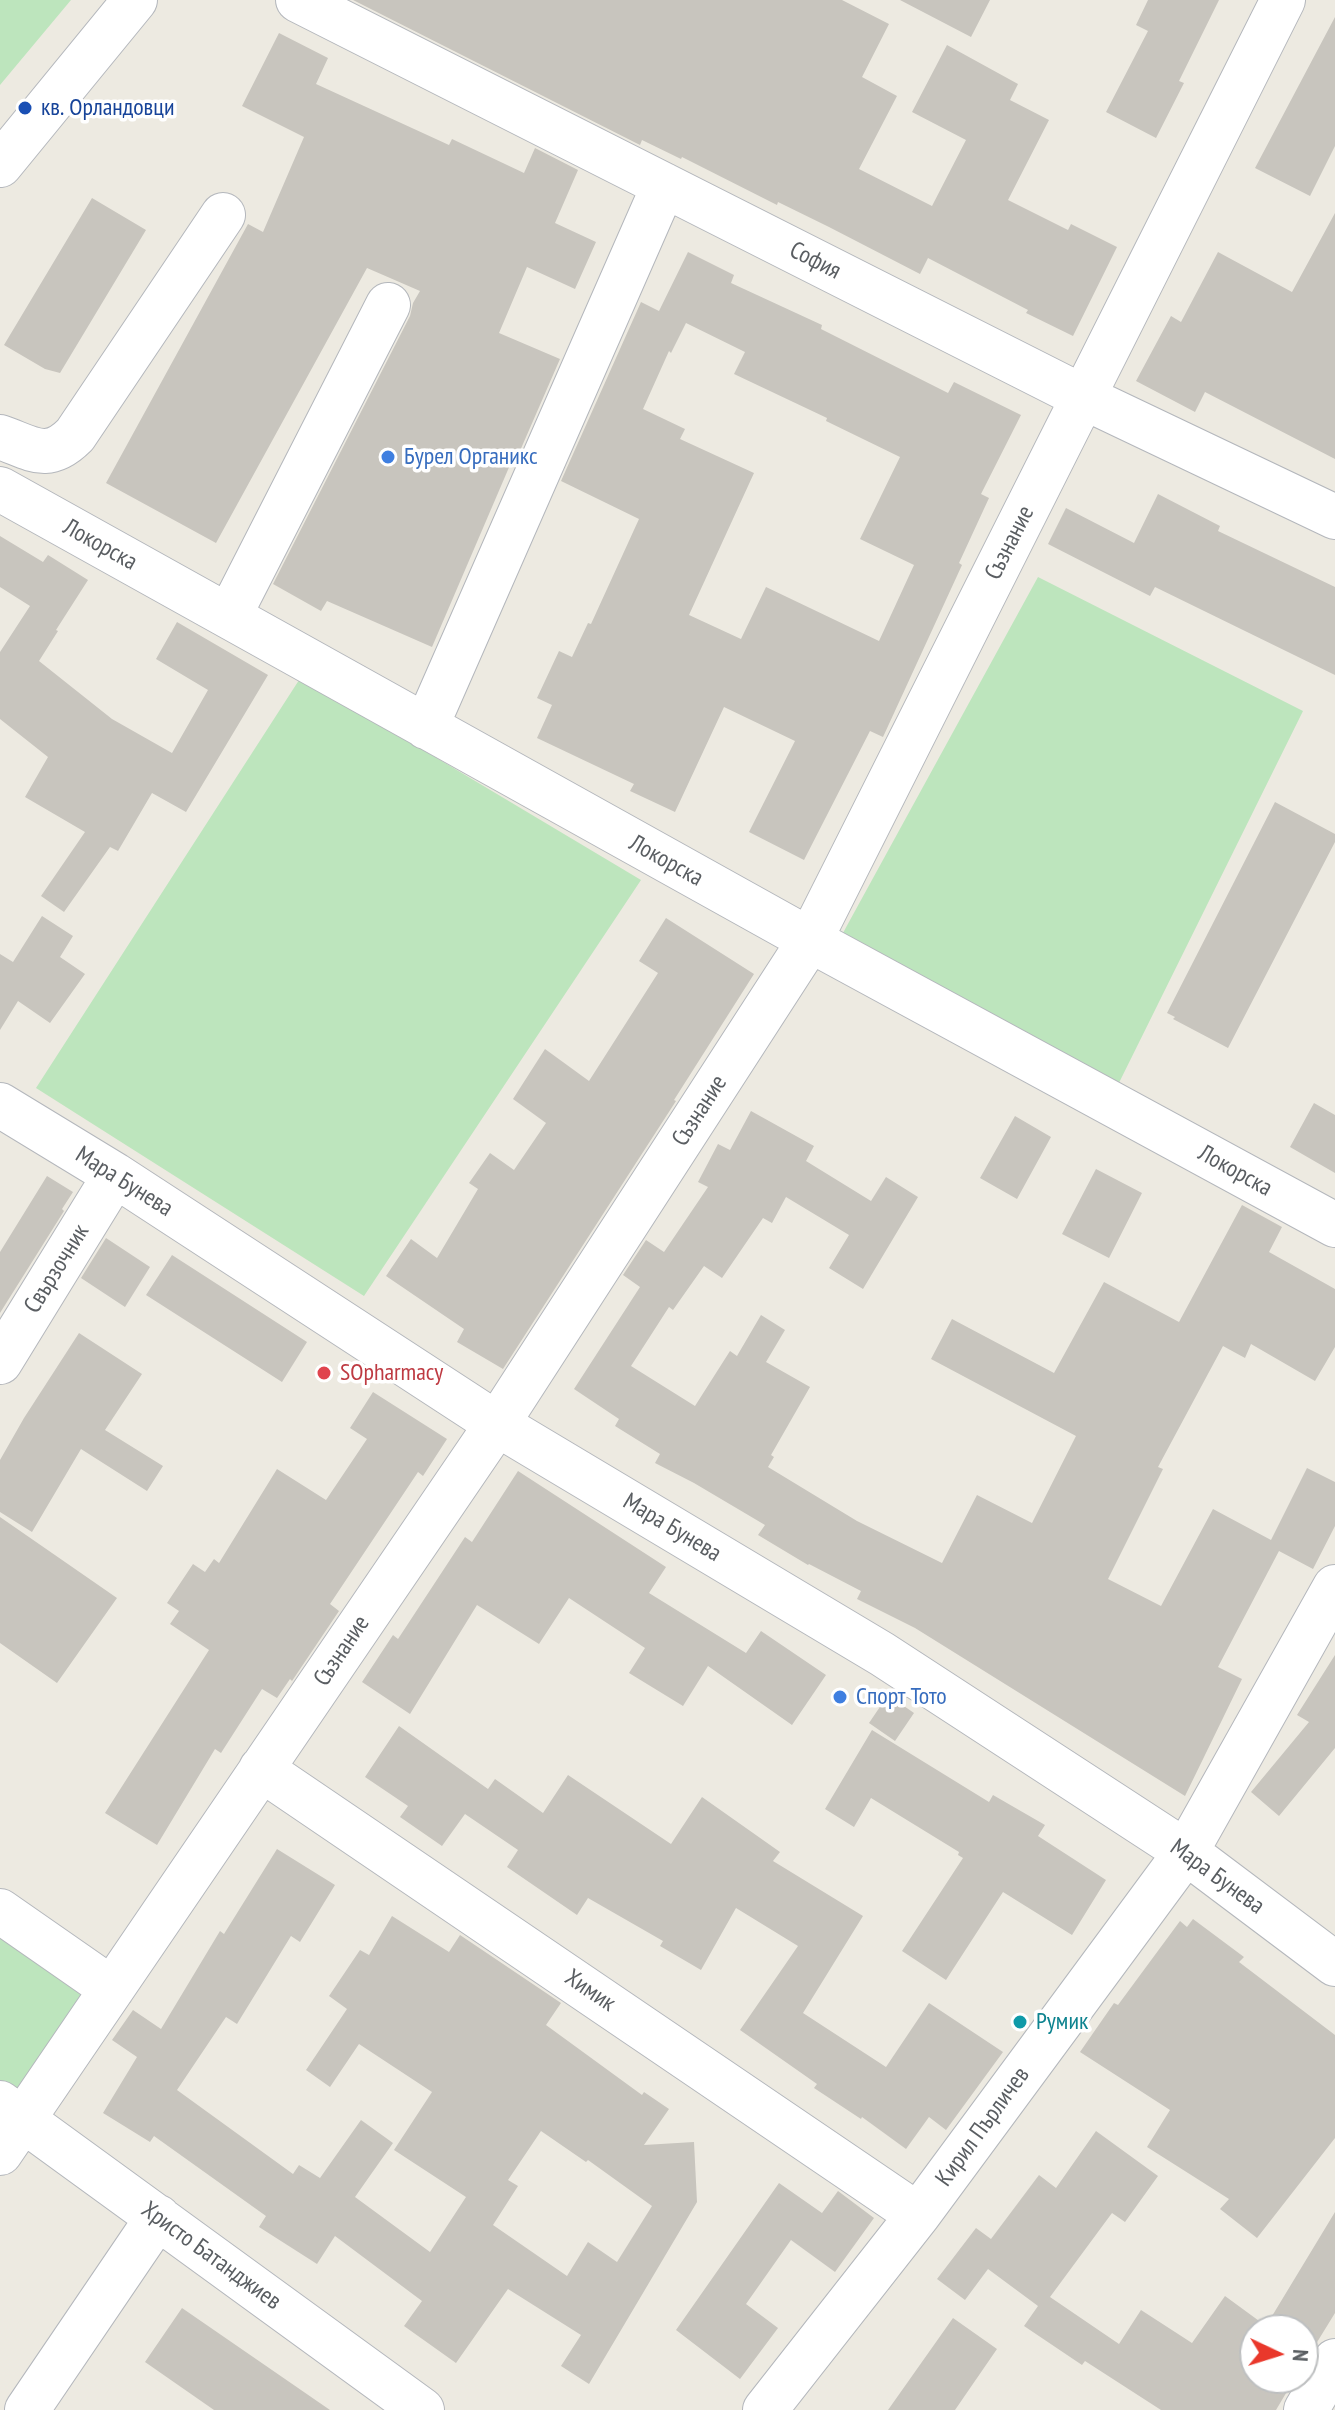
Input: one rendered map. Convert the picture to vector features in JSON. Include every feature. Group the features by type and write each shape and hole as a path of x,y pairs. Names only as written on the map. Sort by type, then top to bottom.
{"street":[{"path":"0,165 135,0"},
{"name":"София","path":"298,0 1083,397 1335,517"},
{"name":"Съзнание","path":"8,2125 112,1989 497,1424 810,940 1283,0"},
{"path":"426,727 664,185"},
{"path":"0,437 45,453 63,448 75,435 223,215"},
{"path":"229,616 388,305"},
{"name":"Локорска","path":"0,489 810,940 1335,1225"},
{"name":"Мара Бунева","path":"0,1105 115,1175 497,1424 882,1654 1186,1852 1335,1964"},
{"name":"Свързочник","path":"0,1362 115,1175"},
{"name":"Кирил Пърличев","path":"765,2410 918,2215 1186,1852 1335,1587"},
{"name":"Химик","path":"261,1769 918,2215"},
{"path":"0,1911 112,1989"},
{"name":"Христо Батанджиев","path":"8,2125 158,2217 422,2410"},
{"path":"27,2410 158,2217"},
{"path":"1306,2410 1335,2361"}],"green space":[{"path":"0,0 71,0 0,85"},
{"path":"1038,577 1303,711 1109,1103 838,942"},
{"path":"301,677 641,880 364,1296 36,1088"},
{"path":"0,1911 112,1989 23,2119 0,2103"}],"building":[{"path":"353,0 842,0 889,24 862,77 897,96 859,169 932,206 966,140 912,112 947,45 1018,84 1010,100 1049,120 1008,200 1068,230 1071,224 1117,247 1073,336 928,258 920,274 682,157 642,140 640,145"},
{"path":"900,0 990,0 971,37"},
{"path":"1148,0 1219,0 1179,81 1184,83 1156,138 1106,112 1148,31 1136,25"},
{"path":"1335,17 1335,146 1310,196 1255,168"},
{"path":"279,33 328,58 316,84 449,145 452,139 524,173 535,148 578,170 555,223 596,242 575,289 527,267 499,333 560,359 516,460 513,458 432,647 327,601 321,611 273,584 420,291 367,268 216,543 106,483 248,224 263,232 304,137 242,106"},
{"path":"92,198 146,230 60,373 45,369 4,345"},
{"path":"1335,213 1335,459 1205,392 1195,412 1136,381 1171,316 1181,322 1218,252 1292,292"},
{"path":"688,252 734,275 731,283 822,325 821,329 948,393 954,382 1021,415 981,494 989,498 959,563 962,565 883,737 870,731 804,860 749,832 795,741 724,707 675,812 630,791 634,784 537,738 552,705 537,698 559,651 572,657 588,623 591,624 639,519 561,481 641,302 659,311","holes":["686,323 745,352 734,374 900,457 860,539 914,565 879,641 766,587 741,639 689,615 754,473 680,439 685,429 643,409 669,351 671,353"]},
{"path":"1158,494 1220,526 1218,531 1335,587 1335,675 1155,587 1150,596 1048,544 1066,508 1134,543"},
{"path":"0,536 43,562 48,555 88,580 39,661 112,719 172,753 208,690 156,659 177,622 268,675 186,812 152,793 118,851 110,847 64,912 41,896 85,832 25,797 48,757 0,719 0,652 30,606 0,587"},
{"path":"1275,802 1335,834 1335,842 1228,1048 1167,1013"},
{"path":"42,916 73,936 60,957 85,974 50,1023 18,1001 0,1030 0,954 13,962"},
{"path":"666,918 754,974 503,1369 457,1342 464,1329 386,1276 411,1239 437,1258 478,1189 469,1183 490,1153 514,1170 546,1123 513,1099 545,1049 589,1081 658,973 639,961"},
{"path":"1314,1103 1335,1115 1335,1173 1290,1147"},
{"path":"751,1111 814,1146 806,1161 871,1201 886,1177 918,1197 863,1289 829,1268 849,1235 786,1197 772,1223 763,1218 722,1278 704,1266 673,1310 669,1307 631,1366 695,1406 730,1351 737,1356 761,1315 785,1330 766,1362 810,1387 771,1455 774,1457 768,1467 857,1521 942,1563 977,1495 1032,1523 1076,1436 931,1359 952,1319 1054,1373 1104,1282 1179,1322 1242,1205 1282,1227 1269,1252 1335,1289 1335,1347 1315,1381 1251,1344 1245,1358 1223,1346 1158,1467 1163,1469 1108,1579 1161,1606 1213,1509 1271,1540 1307,1468 1335,1482 1335,1526 1313,1569 1279,1551 1218,1667 1242,1679 1185,1796 915,1628 857,1599 861,1591 808,1565 758,1535 765,1525 655,1463 660,1454 615,1426 619,1419 574,1389 640,1287 623,1275 646,1240 664,1252 708,1187 698,1182 718,1144 730,1150"},
{"path":"1015,1116 1051,1137 1017,1199 980,1178"},
{"path":"1096,1169 1142,1193 1109,1258 1062,1234"},
{"path":"47,1176 73,1192 0,1313 0,1252"},
{"path":"106,1238 150,1267 125,1307 81,1278"},
{"path":"172,1255 307,1342 282,1382 146,1295"},
{"path":"79,1333 142,1374 105,1430 163,1466 147,1491 81,1449 32,1532 0,1512 0,1460"},
{"path":"373,1392 447,1439 423,1476 418,1472 330,1604 339,1611 292,1681 290,1679 277,1698 262,1689 221,1753 215,1749 157,1845 105,1813 209,1650 170,1624 179,1611 167,1603 193,1564 205,1572 214,1559 219,1563 277,1469 326,1500 367,1439 350,1428"},
{"path":"518,1471 666,1567 649,1593 746,1653 761,1631 826,1675 792,1725 708,1666 683,1706 629,1673 645,1648 569,1598 539,1644 477,1605 410,1714 362,1682 393,1635 398,1639 465,1537 472,1542"},
{"path":"0,1517 117,1598 57,1683 0,1643"},
{"path":"1335,1655 1335,1748 1279,1816 1251,1792 1309,1722 1297,1715"},
{"path":"888,1695 914,1713 895,1741 869,1723"},
{"path":"399,1726 488,1789 495,1779 543,1813 568,1775 671,1844 702,1797 780,1852 773,1861 863,1916 803,2013 886,2067 929,2003 1003,2052 946,2130 929,2117 906,2149 814,2088 817,2084 740,2030 798,1946 736,1908 701,1970 660,1946 663,1941 588,1898 577,1915 507,1867 518,1850 465,1814 442,1846 400,1817 408,1806 365,1777"},
{"path":"872,1730 989,1802 993,1795 1045,1825 1038,1836 1106,1880 1072,1935 1003,1892 946,1980 902,1951 963,1858 958,1855 959,1852 871,1798 854,1827 825,1809"},
{"path":"277,1849 335,1885 300,1942 291,1936 237,2024 226,2017 177,2090 293,2174 299,2165 320,2178 361,2120 393,2143 355,2197 430,2252 466,2197 394,2150 432,2092 359,2044 330,2087 306,2070 347,2009 329,1996 360,1950 369,1955 392,1916 449,1952 460,1935 561,2003 546,2025 642,2095 644,2092 669,2109 644,2145 694,2142 697,2202 589,2384 561,2366 581,2335 508,2289 456,2363 404,2326 422,2301 335,2236 317,2264 259,2227 266,2216 154,2136 150,2142 103,2113 137,2057 112,2040 133,2010 161,2029 220,1931 224,1934","holes":["541,2131 586,2162 588,2160 652,2206 617,2262 588,2242 567,2276 493,2225 518,2186 508,2180"]},
{"path":"1193,1919 1244,1957 1239,1962 1335,2035 1335,2138 1257,2238 1220,2209 1229,2199 1147,2147 1170,2110 1080,2052 1114,2003 1118,2005 1180,1921 1187,1927"},
{"path":"1096,2131 1158,2176 1125,2222 1112,2213 1050,2297 1119,2344 1141,2310 1192,2343 1225,2296 1250,2314 1239,2314 1239,2394 1286,2394 1276,2410 1161,2410 1085,2361 1082,2365 1024,2326 1038,2306 988,2269 965,2300 937,2279 976,2228 991,2239 1039,2175 1056,2188"},
{"path":"779,2183 822,2213 838,2191 874,2218 835,2272 791,2240 746,2304 778,2328 740,2379 676,2330"},
{"path":"1335,2212 1335,2313 1319,2339 1319,2314 1273,2314"},
{"path":"182,2308 330,2410 214,2410 145,2362"},
{"path":"953,2318 997,2349 955,2410 888,2410"}],"place":[{"name":"кв. Орландовци","path":"25,108"},
{"name":"Бурел Органикс","path":"388,457"},
{"name":"SOpharmacy","path":"324,1373"},
{"name":"Спорт Тото","path":"840,1697"},
{"name":"Румик","path":"1020,2022"}]}
